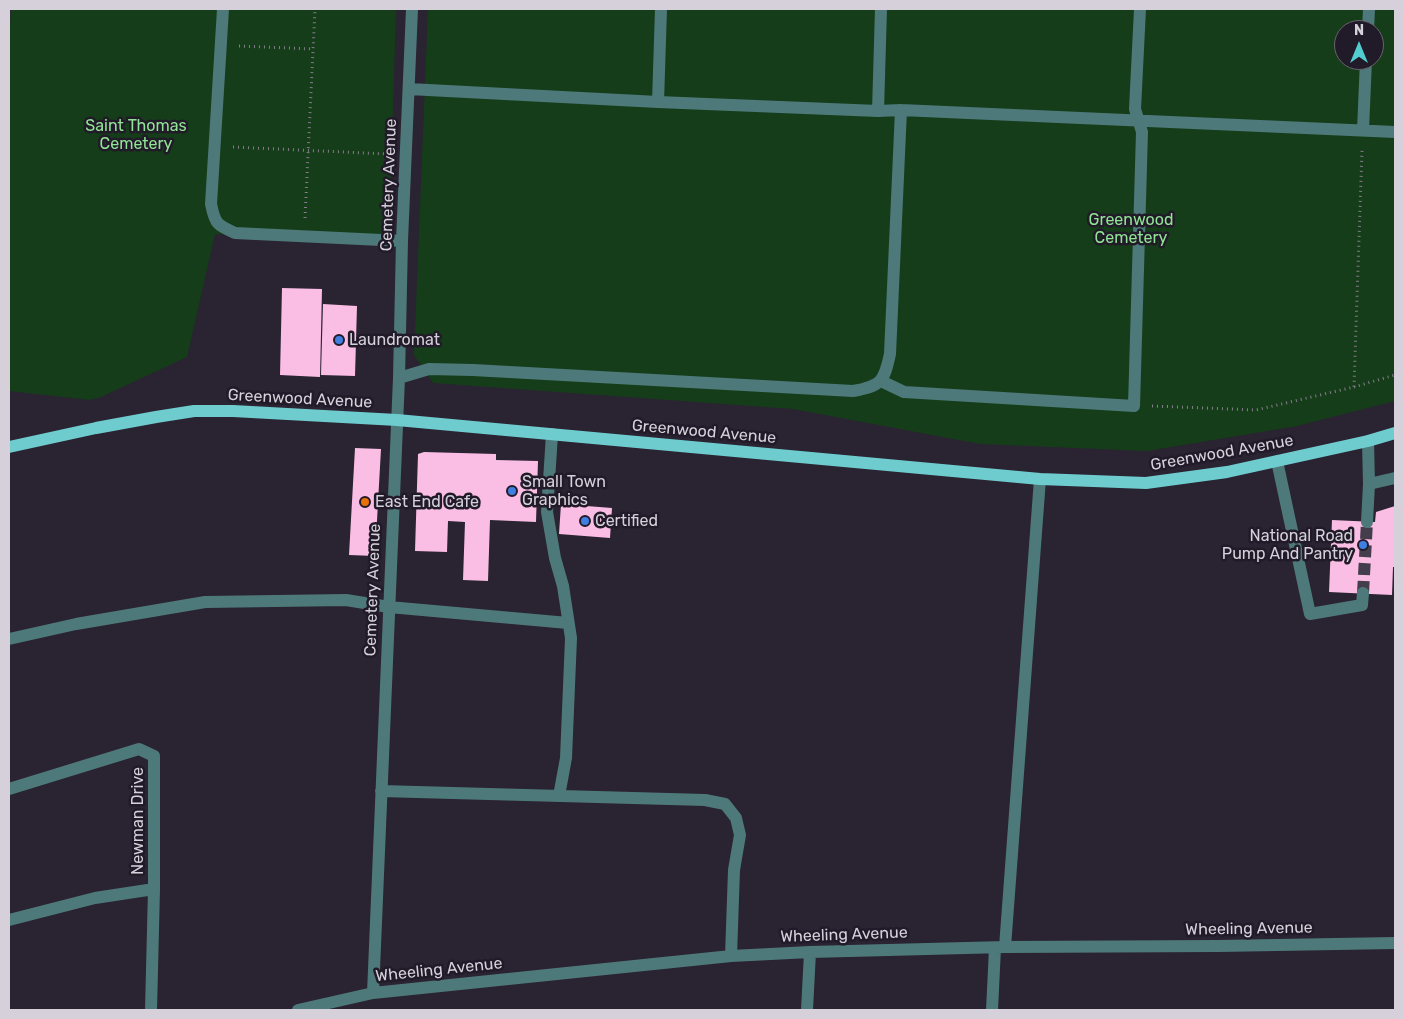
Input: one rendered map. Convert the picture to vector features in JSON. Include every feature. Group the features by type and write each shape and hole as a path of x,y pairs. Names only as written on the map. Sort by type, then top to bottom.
{"main road":[{"name":"Greenwood Avenue","path":"9,447 96,428 194,411 233,410 397,420 1040,479 1146,483 1227,472 1368,441 1395,433"}],"street":[{"path":"223,9 212,204 214,219 221,227 235,233 402,241"},
{"name":"Cemetery Avenue","path":"373,993 399,378 402,241 412,9"},
{"path":"658,102 661,9"},
{"path":"878,111 881,9"},
{"path":"881,381 904,392 1134,406 1142,132 1135,109 1140,9"},
{"path":"1363,130 1366,70"},
{"path":"409,90 1395,132"},
{"path":"399,378 429,369 853,391 871,388 881,381 888,367 890,354 901,110"},
{"path":"552,434 547,512 571,638 566,758 559,796"},
{"path":"1367,522 1369,484 1368,441"},
{"path":"1277,461 1310,614 1362,605 1363,593"},
{"path":"1369,484 1395,478"},
{"path":"992,1010 1000,948 1040,479"},
{"path":"9,639 76,624 204,602 346,600 389,607 568,623"},
{"name":"Newman Drive","path":"9,789 139,749 154,756 154,889 151,1010"},
{"path":"382,791 704,800 724,804 736,818 740,835 734,870 731,956"},
{"path":"9,920 95,898 154,889"},
{"name":"Wheeling Avenue","path":"298,1010 373,993 731,956 810,952 1395,942"},
{"path":"807,1010 810,952"}],"path":[{"path":"305,236 315,9"},
{"path":"221,45 313,49"},
{"path":"1354,387 1363,130"},
{"path":"215,146 406,155"},
{"path":"1134,406 1256,410 1354,387 1395,375"}],"green space":[{"name":"Saint Thomas Cemetery","path":"11,9 396,9 389,241 215,234 187,357 101,397 90,400 9,391 9,44"},
{"name":"Greenwood Cemetery","path":"428,9 1395,9 1395,401 1297,426 1147,451 980,444 793,409 433,383 414,355"}],"building":[{"path":"282,288 322,289 320,377 280,375"},
{"name":"Laundromat","path":"323,304 357,306 355,376 321,375"},
{"name":"East End Cafe","path":"355,448 381,449 375,556 349,555"},
{"path":"424,452 496,454 496,460 538,461 536,522 490,520 488,581 463,580 465,522 448,521 447,552 415,551 418,454"},
{"name":"Certified","path":"561,504 612,508 610,538 559,534"},
{"name":"National Road Pump And Pantry","path":"1395,506 1395,567 1393,567 1392,595 1329,592 1332,520 1375,522 1376,512"}],"tunnel":[{"path":"1363,593 1367,522"}],"place":[{"name":"Laundromat","path":"339,340"},
{"name":"Small Town Graphics","path":"512,491"},
{"name":"East End Cafe","path":"365,502"},
{"name":"Certified","path":"585,521"},
{"name":"National Road Pump And Pantry","path":"1363,545"}]}
